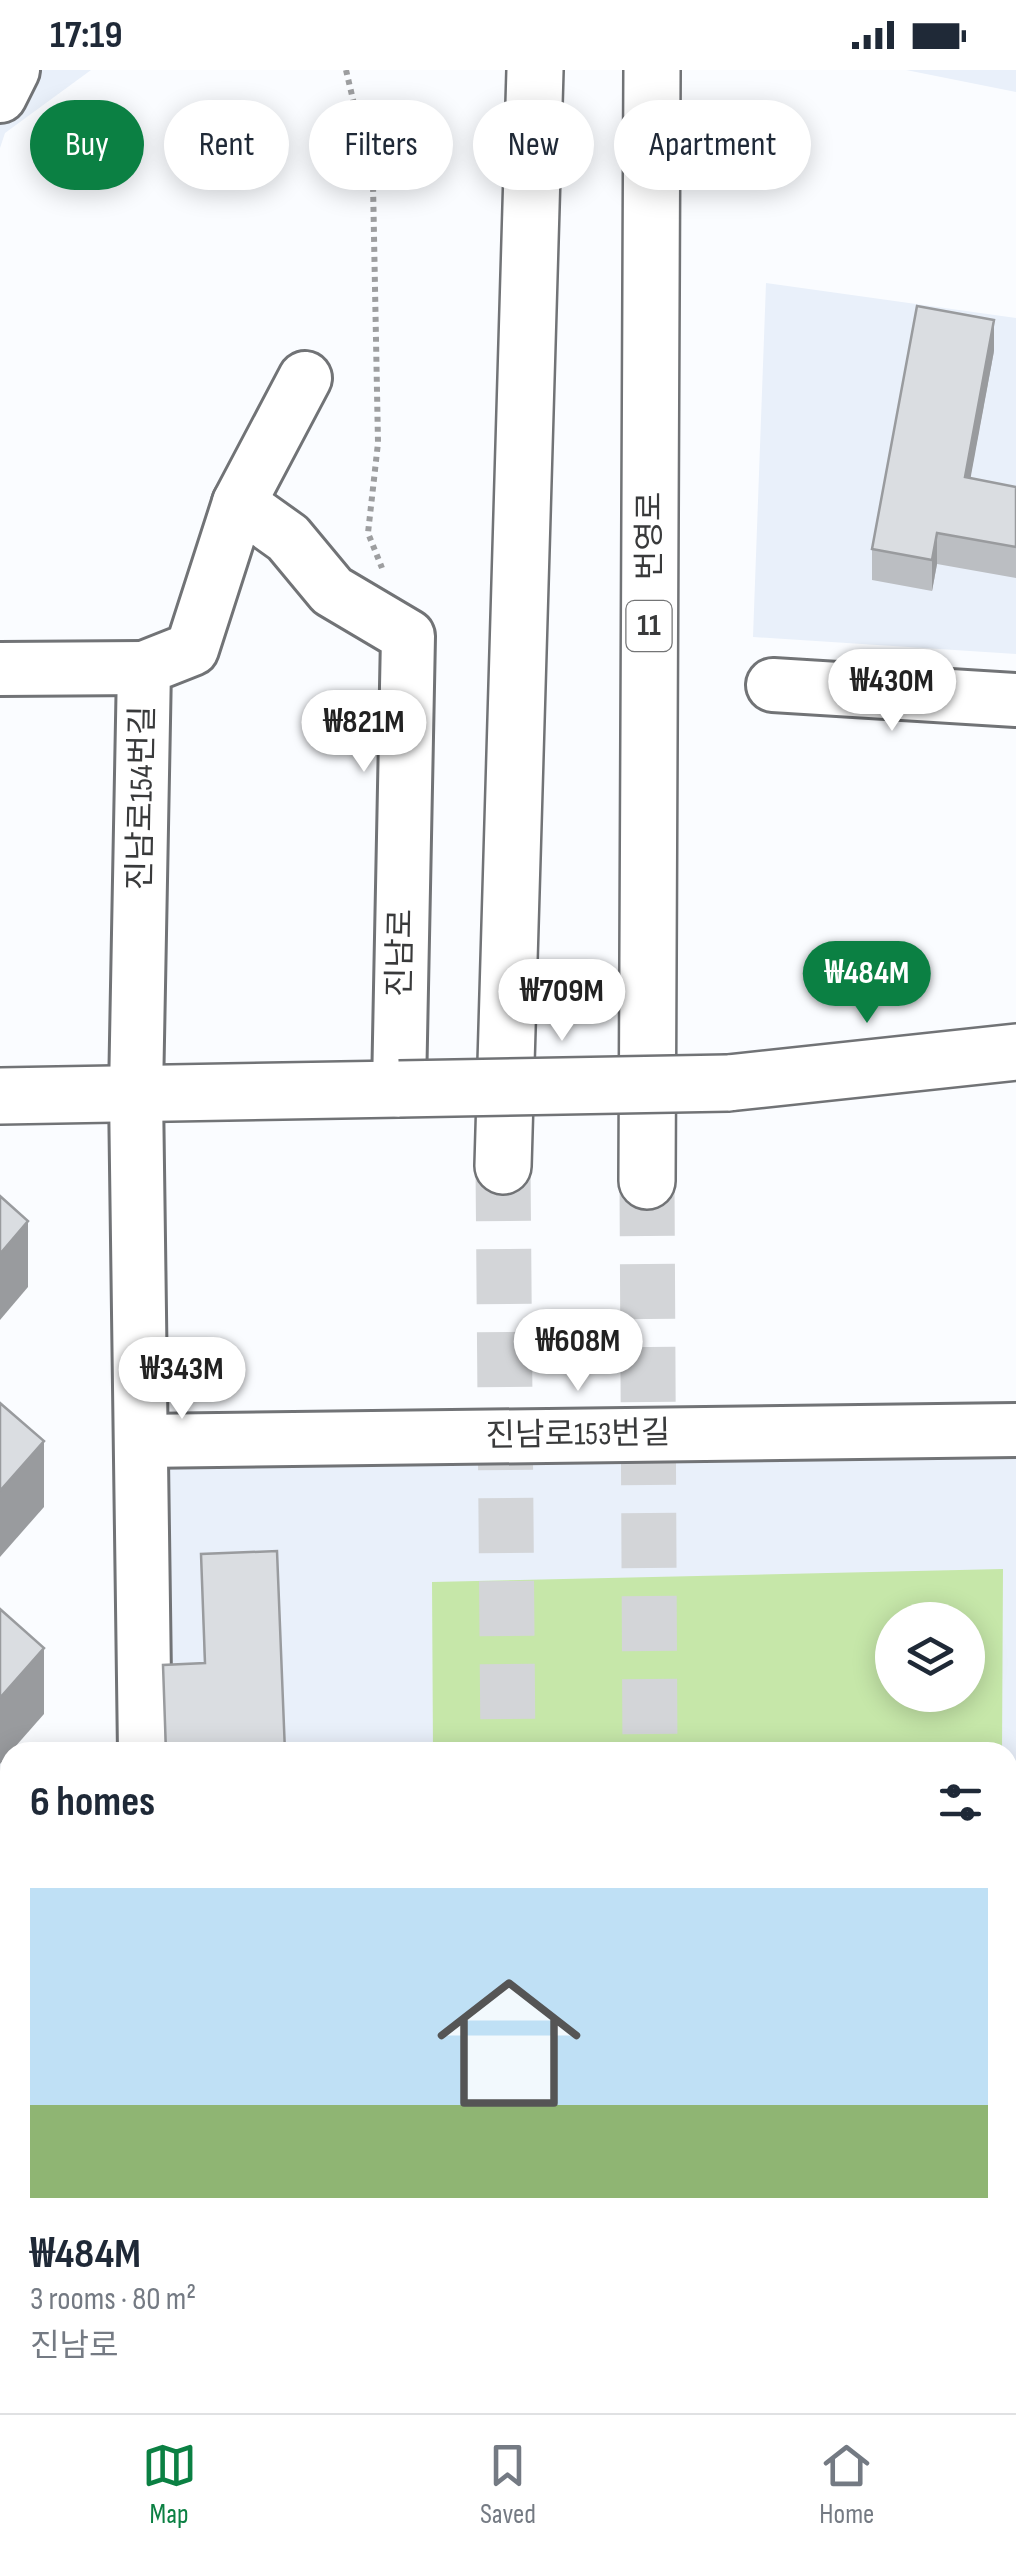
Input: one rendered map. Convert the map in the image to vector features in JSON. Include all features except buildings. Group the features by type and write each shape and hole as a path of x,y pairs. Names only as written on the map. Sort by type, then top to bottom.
{"main road":[{"path":"503,1166 535,70"},
{"name":"번영로","path":"647,1182 652,70"},
{"path":"0,1096 728,1084 1016,1052"}],"street":[{"path":"0,96 13,70"},
{"name":"진남로154번길","path":"136,1094 144,668 192,650 238,502 304,378"},
{"path":"238,502 288,538 332,591 408,636"},
{"name":"진남로","path":"399,1089 408,636"},
{"path":"0,669 144,668"},
{"path":"773,686 1016,700"},
{"path":"136,1094 146,1742"},
{"name":"진남로153번길","path":"141,1441 1016,1430"}],"path":[{"path":"346,70 373,184 378,443 368,533 408,636"}],"shaded area":[{"path":"0,70 91,70 50,100 30,100 30,115 5,133 0,148"},
{"path":"906,70 1016,70 1016,92"},
{"path":"766,283 1016,318 1016,654 753,637"},
{"path":"1016,1453 1016,1742 162,1742 161,1464"}],"green space":[{"path":"1003,1569 1002,1742 433,1742 432,1582"}],"tunnel":[{"path":"503,1166 508,1742"},
{"path":"647,1181 650,1742"}]}
